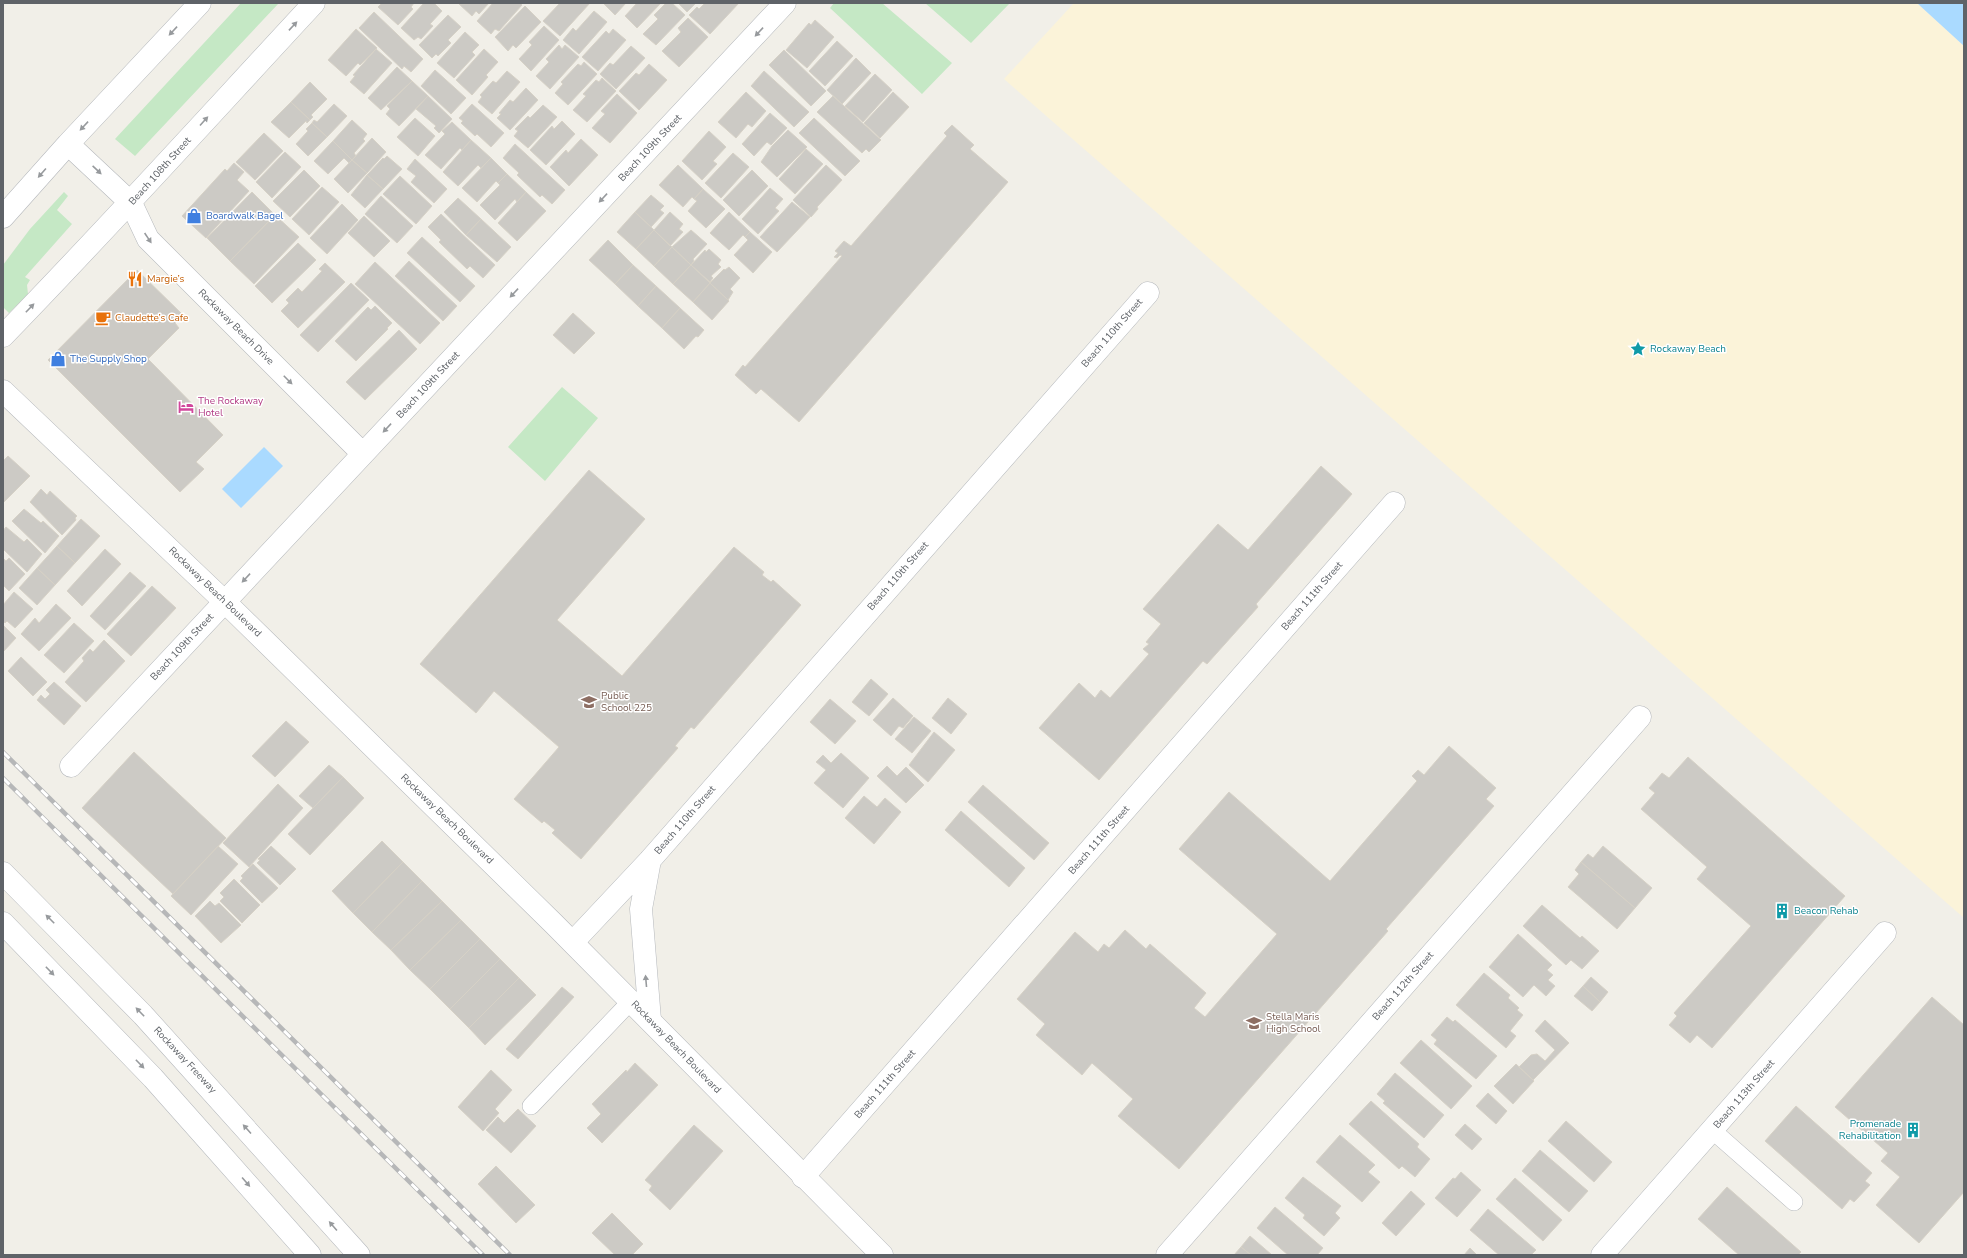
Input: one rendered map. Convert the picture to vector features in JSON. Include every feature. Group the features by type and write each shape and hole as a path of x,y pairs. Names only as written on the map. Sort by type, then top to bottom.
{"street":[{"path":"3,218 68,144 200,3"},
{"name":"Beach 108th Street","path":"3,336 131,203 229,93 314,3"},
{"name":"Beach 109th Street","path":"71,766 785,3"},
{"name":"Rockaway Beach Drive","path":"68,144 131,203 148,239 363,454"},
{"name":"Beach 110th Street","path":"573,942 650,860 1148,293"},
{"name":"Rockaway Beach Boulevard","path":"3,391 225,602 573,942 803,1177 882,1255"},
{"name":"Beach 111th Street","path":"803,1177 1394,503"},
{"name":"Beach 112th Street","path":"1167,1255 1640,716"},
{"name":"Beach 110th Street","path":"650,860 641,909 650,1020"},
{"name":"Rockaway Freeway","path":"3,873 143,1015 359,1255"},
{"path":"3,923 153,1078 310,1255"},
{"name":"Beach 113th Street","path":"1602,1255 1885,933"}],"lane":[{"path":"531,1106 632,1001"},
{"path":"1712,1130 1794,1202"}],"green space":[{"path":"241,3 279,3 135,156 115,139"},
{"path":"834,3 882,3 952,63 922,94 830,8"},
{"path":"925,3 1010,3 971,43"},
{"path":"64,192 68,196 57,210 72,224 25,277 30,280 27,285 28,294 9,313 3,307 3,265 30,229"},
{"path":"562,387 598,418 545,481 508,447"}],"sand":[{"name":"Rockaway Beach","path":"1074,3 1917,3 1964,46 1964,918 1004,79"}],"water":[{"path":"1917,3 1964,3 1964,46"},
{"path":"264,447 283,466 241,508 222,489"}],"building":[{"path":"382,3 414,3 411,7 413,9 398,25 378,7"},
{"path":"424,3 434,3 442,11 430,24 433,26 421,39 418,37 414,40 401,28"},
{"path":"489,3 479,14 476,11 472,16 459,4"},
{"path":"493,3 520,3 522,5 499,31 495,29 491,34 477,21"},
{"path":"560,3 590,3 560,36 543,21"},
{"path":"603,3 626,3 615,15"},
{"path":"637,3 661,3 637,28 625,16"},
{"path":"666,3 672,3 685,15 656,45 643,34 658,19 654,15"},
{"path":"678,3 696,3 687,12"},
{"path":"705,3 739,3 710,34 689,15 697,7 699,9"},
{"path":"525,6 541,22 516,48 513,45 508,51 495,37"},
{"path":"594,11 607,22 579,54 563,40 573,28 576,31"},
{"path":"374,12 423,59 411,72 404,66 402,69 359,28"},
{"path":"448,15 461,27 448,40 451,43 438,56 436,54 432,58 419,45"},
{"path":"688,18 708,37 679,67 662,51 681,32 678,28"},
{"path":"815,20 834,37 807,68 786,50 809,23 811,25"},
{"path":"544,26 559,40 531,71 519,59 532,45 529,42"},
{"path":"356,29 377,48 360,65 358,63 346,76 328,60"},
{"path":"613,29 626,40 598,71 582,57 606,31 609,34"},
{"path":"465,32 479,45 472,52 475,55 454,78 437,63"},
{"path":"837,41 853,56 825,86 809,71"},
{"path":"559,45 562,49 565,45 579,57 550,89 536,76 549,62 546,59"},
{"path":"631,46 645,58 616,89 600,74 610,63 613,65"},
{"path":"376,49 392,63 364,94 350,82 355,76 353,75"},
{"path":"484,49 498,62 486,75 488,77 472,95 456,80"},
{"path":"784,50 826,91 811,106 769,65"},
{"path":"856,58 871,73 842,104 827,90"},
{"path":"584,62 597,74 568,105 555,93 563,84 561,82 578,64 581,66"},
{"path":"649,64 667,80 639,110 619,91 636,73 639,75"},
{"path":"397,67 412,81 381,110 368,98"},
{"path":"435,70 466,98 451,114 421,86"},
{"path":"507,71 520,82 492,114 478,102 482,97 480,95 493,81 496,83"},
{"path":"764,71 809,112 794,127 751,86"},
{"path":"875,74 892,90 863,122 845,106"},
{"path":"602,78 616,91 587,122 573,110 586,96 583,94 596,80 599,82"},
{"path":"412,81 428,96 399,126 386,114 390,109 387,106"},
{"path":"310,82 327,99 311,115 313,117 310,120 291,102"},
{"path":"526,88 538,100 510,130 497,118 501,114 499,113 510,100 513,102"},
{"path":"746,92 766,111 752,127 748,124 736,138 718,122"},
{"path":"893,92 909,107 880,138 864,123"},
{"path":"617,94 637,113 610,143 592,128 605,114 601,111"},
{"path":"428,96 452,119 439,133 434,128 436,126 416,109"},
{"path":"833,96 881,140 869,152 866,149 862,153 817,112"},
{"path":"291,102 310,120 307,123 306,121 289,138 271,122"},
{"path":"334,104 347,116 327,137 312,123 314,120 317,122"},
{"path":"472,104 504,133 491,147 477,134 475,136 461,123 463,121 459,118"},
{"path":"543,105 557,117 528,148 514,136 518,131 515,129 528,116 530,118"},
{"path":"770,113 787,128 771,145 767,142 754,156 742,144"},
{"path":"415,118 435,136 418,156 397,137"},
{"path":"814,118 860,161 845,176 799,133"},
{"path":"352,120 367,134 363,139 365,141 354,153 356,156 352,160 333,141"},
{"path":"562,121 575,134 546,165 530,150 552,126 554,129"},
{"path":"452,122 471,140 462,150 460,148 441,169 425,155 445,134 442,131"},
{"path":"312,123 327,137 308,156 296,144 308,131 306,129"},
{"path":"952,125 974,145 970,149 1008,182 799,422 761,389 756,394 735,375 743,365 745,367 842,256 840,255 837,258 834,257 838,253 835,251 844,241 851,246 947,136 944,133"},
{"path":"788,130 807,147 777,177 761,162 772,146"},
{"path":"709,131 726,147 713,161 717,164 702,180 682,161"},
{"path":"264,133 283,151 255,180 236,162"},
{"path":"372,138 386,152 367,173 352,160"},
{"path":"581,139 598,155 569,186 550,167 566,150 568,153"},
{"path":"471,140 491,158 481,168 478,165 458,186 443,172"},
{"path":"333,141 352,160 349,163 344,158 328,174 314,161"},
{"path":"515,144 565,190 552,204 542,195 540,197 517,175 519,173 503,158"},
{"path":"806,149 823,164 795,194 779,179"},
{"path":"285,152 301,167 272,198 256,182"},
{"path":"733,153 749,167 721,198 705,183"},
{"path":"387,156 402,169 383,189 367,175 383,158 384,159"},
{"path":"491,158 507,174 498,183 496,181 477,202 462,188"},
{"path":"415,159 447,189 434,203 411,182 416,176 407,169"},
{"path":"352,160 367,173 348,193 334,179"},
{"path":"234,163 244,172 237,180 249,191 206,238 182,216 225,169 227,171"},
{"path":"678,165 703,189 694,199 692,197 683,207 659,185"},
{"path":"826,165 842,180 817,207 818,209 811,217 793,200"},
{"path":"304,170 320,186 290,217 273,201"},
{"path":"752,170 768,186 739,216 723,200"},
{"path":"507,174 526,192 517,202 515,199 495,220 480,205 500,185 498,183"},
{"path":"367,175 383,189 365,208 351,195"},
{"path":"400,176 432,206 416,224 383,194"},
{"path":"322,187 339,202 309,235 292,219"},
{"path":"770,188 783,199 775,208 779,211 758,234 742,219"},
{"path":"703,189 725,209 706,228 688,211 697,201 694,199"},
{"path":"252,192 275,215 230,261 207,238"},
{"path":"526,192 546,211 517,241 498,223"},
{"path":"651,195 664,206 660,210 664,213 651,227 635,212"},
{"path":"381,196 413,226 397,243 365,214"},
{"path":"458,198 481,219 466,235 444,212"},
{"path":"792,202 810,217 777,252 760,237"},
{"path":"342,204 358,220 327,254 310,238"},
{"path":"635,212 654,230 636,249 617,232"},
{"path":"670,212 683,224 679,229 683,232 670,246 654,230"},
{"path":"729,212 750,232 745,237 743,235 729,250 710,233"},
{"path":"441,214 495,265 483,278 470,266 467,269 439,242 441,240 428,227"},
{"path":"275,215 299,237 254,284 230,261"},
{"path":"364,216 390,241 374,257 348,233"},
{"path":"481,219 511,247 497,262 466,235"},
{"path":"654,230 672,247 654,266 636,249"},
{"path":"691,230 707,244 693,259 694,261 691,265 672,247"},
{"path":"750,232 772,252 753,273 734,255 748,240 745,237"},
{"path":"422,237 475,286 460,302 407,253"},
{"path":"608,240 633,265 615,284 589,260"},
{"path":"298,243 316,260 272,303 255,286"},
{"path":"672,247 691,265 673,284 654,266"},
{"path":"709,249 721,260 718,264 721,267 711,276 713,278 710,282 691,265 705,250 706,252"},
{"path":"409,261 457,306 443,321 395,276"},
{"path":"375,262 440,323 420,344 355,284"},
{"path":"325,263 345,282 298,328 281,311 289,303 286,300 298,288 302,292 322,271 319,269"},
{"path":"633,265 656,286 638,306 615,284"},
{"path":"691,265 710,283 693,302 673,284"},
{"path":"729,267 740,278 730,289 733,292 728,300 710,283 724,269 725,270"},
{"path":"137,270 183,315 175,323 179,328 148,359 223,435 196,462 204,469 180,492 48,360"},
{"path":"351,283 369,300 318,352 300,335"},
{"path":"710,283 729,301 712,320 693,302"},
{"path":"656,286 680,308 662,328 638,306"},
{"path":"375,306 392,323 387,328 388,329 356,361 335,341 368,307 371,310"},
{"path":"680,308 704,330 684,349 662,328"},
{"path":"573,313 595,333 574,354 553,335"},
{"path":"399,330 417,349 365,400 346,382"},
{"path":"8,456 30,476 3,503 3,461"},
{"path":"1321,466 1352,494 1256,604 1258,607 1207,664 1203,661 1099,780 1039,728 1079,683 1095,698 1101,690 1110,698 1149,654 1143,649 1149,644 1146,642 1161,624 1143,609 1218,524 1248,550"},
{"path":"589,470 645,519 557,620 622,676 734,547 764,572 762,575 771,582 773,580 801,605 694,729 691,727 675,746 678,748 581,859 552,833 555,830 544,821 542,823 514,799 559,747 494,691 476,713 420,664"},
{"path":"41,489 47,495 50,491 77,516 75,518 76,520 62,535 30,502"},
{"path":"24,509 41,523 43,521 59,536 45,553 12,521"},
{"path":"81,519 100,536 75,563 57,546"},
{"path":"6,527 24,542 27,539 42,554 27,572 3,549 3,531"},
{"path":"57,546 75,563 55,585 37,568"},
{"path":"105,549 121,564 82,606 67,591"},
{"path":"3,558 6,561 9,558 25,574 9,591 3,585"},
{"path":"37,568 55,585 37,605 19,588"},
{"path":"130,572 146,586 105,630 90,616"},
{"path":"152,586 176,608 131,656 107,634"},
{"path":"14,592 33,609 15,628 7,621 5,623 3,621 3,605"},
{"path":"56,604 71,618 39,651 21,634 35,618 39,623"},
{"path":"74,623 94,641 64,673 44,655"},
{"path":"3,625 16,638 3,652"},
{"path":"104,640 125,661 86,702 65,682 84,661 82,658 90,649 93,652"},
{"path":"21,657 47,682 33,696 8,671"},
{"path":"871,679 888,694 869,716 852,702"},
{"path":"54,682 81,706 64,725 37,700 41,695 45,699 50,694 46,690"},
{"path":"893,698 913,716 903,728 899,726 891,736 873,720"},
{"path":"948,698 967,714 951,734 932,718"},
{"path":"830,699 856,721 835,744 810,722"},
{"path":"914,717 931,731 912,753 895,739"},
{"path":"286,721 309,742 275,777 252,756"},
{"path":"934,732 955,750 928,782 909,765"},
{"path":"1449,746 1496,788 1486,799 1494,806 1386,929 1388,931 1179,1169 1118,1116 1133,1099 1092,1063 1082,1075 1036,1035 1045,1024 1017,999 1075,932 1098,952 1104,944 1109,948 1125,930 1146,949 1150,944 1206,993 1194,1008 1205,1017 1277,934 1179,849 1229,792 1330,881 1417,781 1412,776 1418,770 1424,775"},
{"path":"134,752 226,838 173,894 82,808"},
{"path":"841,753 869,778 843,808 814,783 826,770 816,762 823,755 831,763"},
{"name":"Beacon Rehab","path":"1688,757 1845,896 1712,1048 1697,1035 1690,1043 1669,1025 1677,1016 1674,1013 1751,926 1697,879 1707,867 1641,809 1655,793 1649,788 1662,773 1669,778"},
{"path":"329,765 343,777 313,808 299,796"},
{"path":"887,766 897,776 906,767 924,785 906,803 877,776"},
{"path":"343,777 364,798 310,855 288,834"},
{"path":"278,784 303,808 249,867 223,843"},
{"path":"983,785 1049,843 1034,860 968,802"},
{"path":"864,796 877,807 885,798 901,812 874,844 845,818"},
{"path":"961,811 1025,868 1009,887 945,830"},
{"path":"382,841 403,862 353,913 332,891"},
{"path":"218,846 238,864 191,915 171,896"},
{"path":"271,846 296,869 280,885 257,863 260,860 258,859"},
{"path":"1603,846 1652,888 1635,908 1581,862 1588,854 1593,858"},
{"path":"403,862 422,881 372,932 353,913"},
{"path":"1581,862 1635,908 1617,929 1568,887 1579,874 1575,870"},
{"path":"253,864 278,888 262,903 240,881 243,878 241,876"},
{"path":"234,879 260,905 242,923 220,901 224,897 220,893"},
{"path":"422,881 442,901 391,950 372,932"},
{"path":"210,901 215,906 219,903 241,925 221,943 195,916"},
{"path":"442,901 461,920 410,970 391,950"},
{"path":"1542,905 1580,938 1582,936 1599,951 1582,969 1571,960 1566,965 1523,926"},
{"path":"461,920 480,939 430,989 410,970"},
{"path":"1518,934 1552,965 1547,970 1553,975 1548,980 1555,986 1546,996 1534,985 1523,997 1489,967"},
{"path":"480,939 500,959 450,1009 430,989"},
{"path":"500,959 519,978 469,1028 450,1009"},
{"path":"1484,973 1510,995 1508,998 1519,1008 1517,1010 1523,1015 1510,1031 1516,1036 1506,1048 1456,1005"},
{"path":"1591,977 1608,992 1600,1002 1583,986"},
{"path":"519,978 536,995 485,1045 469,1028"},
{"path":"1583,986 1600,1002 1592,1011 1574,996"},
{"path":"562,987 574,997 518,1059 506,1049"},
{"name":"Promenade Rehabilitation","path":"1932,997 1964,1025 1964,1192 1919,1243 1876,1205 1900,1177 1881,1161 1888,1153 1835,1107"},
{"path":"1447,1017 1453,1022 1455,1020 1497,1056 1476,1079 1434,1044 1437,1040 1431,1035"},
{"path":"1545,1020 1569,1043 1533,1080 1519,1067 1531,1055 1537,1054 1545,1061 1555,1050 1535,1031"},
{"path":"1421,1040 1472,1086 1451,1109 1400,1063"},
{"path":"635,1063 658,1085 602,1143 587,1128 601,1114 592,1104"},
{"path":"1516,1064 1534,1081 1513,1104 1494,1086"},
{"path":"491,1070 512,1090 495,1109 499,1113 483,1131 458,1107"},
{"path":"1395,1073 1444,1115 1424,1138 1383,1103 1385,1101 1377,1094"},
{"path":"1488,1093 1507,1111 1496,1124 1476,1106"},
{"path":"1371,1101 1419,1144 1417,1147 1430,1159 1415,1177 1402,1166 1399,1169 1349,1124"},
{"path":"1796,1106 1872,1173 1865,1181 1870,1185 1854,1202 1850,1199 1842,1209 1765,1141"},
{"path":"518,1109 536,1126 511,1153 486,1130 498,1117 504,1123"},
{"path":"1566,1121 1612,1162 1594,1182 1548,1141"},
{"path":"1465,1124 1482,1139 1472,1150 1455,1135"},
{"path":"694,1125 723,1151 670,1210 649,1190 652,1186 645,1180"},
{"path":"1340,1135 1375,1165 1368,1172 1380,1182 1362,1202 1316,1162"},
{"path":"1540,1150 1588,1191 1569,1212 1522,1171"},
{"path":"496,1166 535,1205 516,1223 478,1184"},
{"path":"1461,1172 1481,1190 1457,1217 1435,1198 1453,1178 1455,1179"},
{"path":"1303,1177 1341,1206 1335,1213 1340,1218 1324,1236 1303,1218 1305,1215 1285,1198"},
{"path":"1515,1178 1562,1220 1543,1241 1496,1199"},
{"path":"1727,1187 1801,1252 1798,1255 1739,1255 1698,1219"},
{"path":"1411,1191 1425,1204 1396,1236 1382,1223"},
{"path":"1275,1207 1323,1248 1317,1255 1288,1255 1257,1228"},
{"path":"1488,1209 1536,1250 1531,1255 1499,1255 1470,1230"},
{"path":"612,1213 643,1244 632,1255 615,1255 592,1233"},
{"path":"1250,1236 1272,1255 1251,1255 1241,1247"},
{"path":"1241,1247 1251,1255 1234,1255"},
{"path":"1470,1248 1477,1255 1464,1255"}],"railway":[{"path":"3,752 510,1255"},
{"path":"3,778 483,1255"}],"place":[{"name":"Boardwalk Bagel","path":"194,216"},
{"name":"Margie’s","path":"135,279"},
{"name":"Claudette’s Cafe","path":"103,318"},
{"name":"Rockaway Beach","path":"1638,349"},
{"name":"The Supply Shop","path":"58,359"},
{"name":"The Rockaway Hotel","path":"186,407"},
{"name":"Public School 225","path":"589,702"},
{"name":"Beacon Rehab","path":"1782,911"},
{"name":"Stella Maris High School","path":"1254,1023"},
{"name":"Promenade Rehabilitation","path":"1913,1130"}]}
